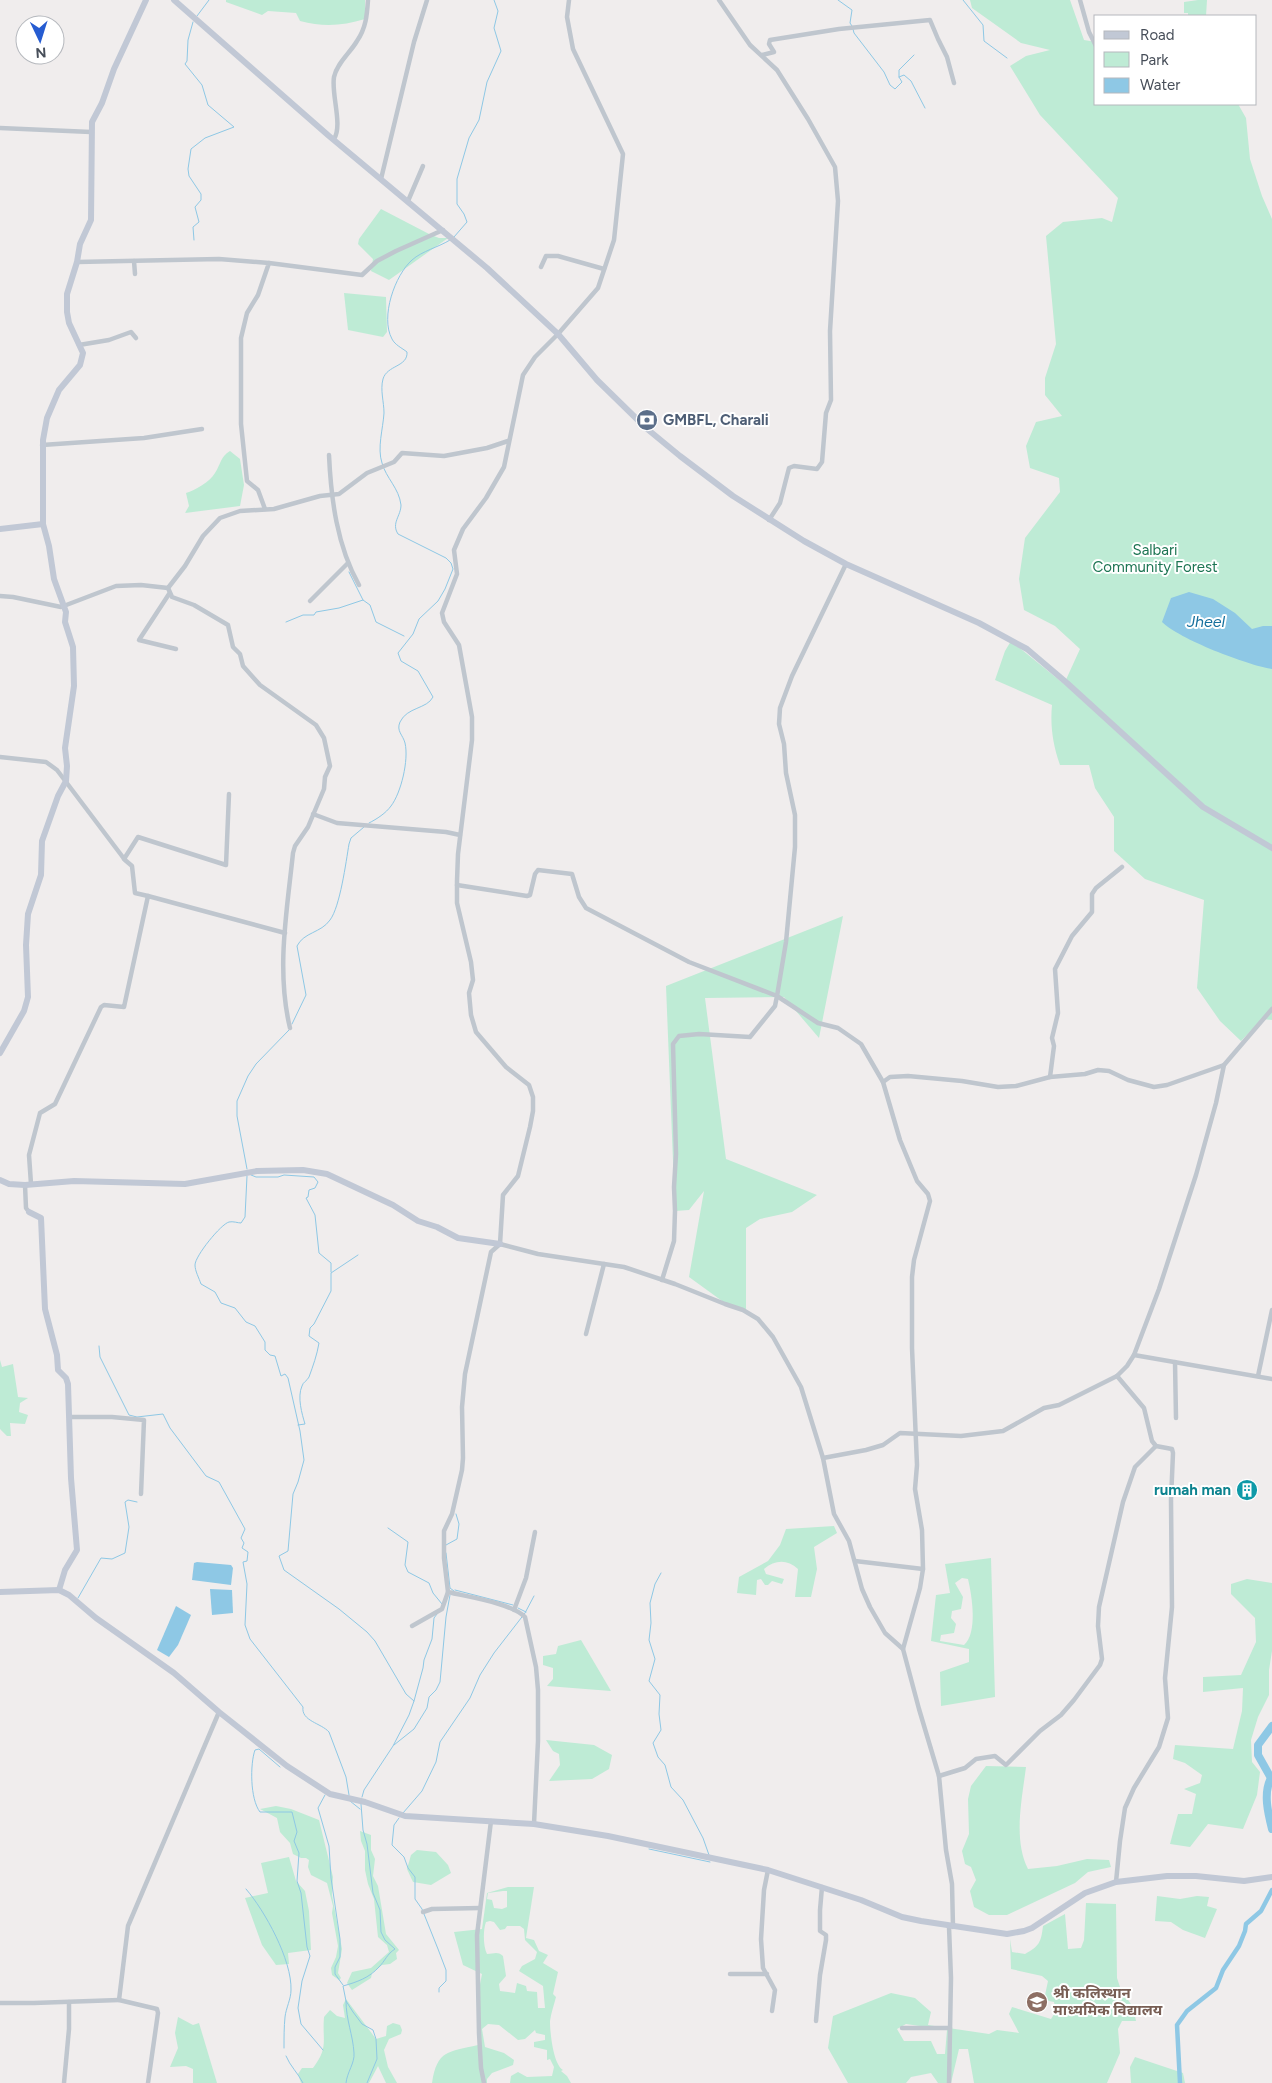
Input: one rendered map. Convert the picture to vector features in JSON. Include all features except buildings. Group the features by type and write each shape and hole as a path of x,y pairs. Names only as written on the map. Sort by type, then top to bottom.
{"street":[{"path":"0,1053 24,1011 28,997 26,945 28,914 40,875 42,842 58,796 66,781 67,766 64,748 73,694 73,647 65,622 66,612 54,579 43,524 42,445 47,418 59,390 80,365 83,353 78,345 67,312 68,294 78,262 80,244 91,220 92,122 146,0"},
{"path":"174,0 334,139 456,241 558,334 598,380 646,428 710,479 769,520 846,564 979,623 1027,649 1203,807 1272,848"},
{"path":"334,139 337,118 334,79 341,62 361,34 367,18 368,0"},
{"path":"381,179 414,42 427,0"},
{"path":"412,1626 442,1609 453,1593 444,1558 444,1531 452,1514 462,1470 462,1406 465,1374 491,1252 500,1244 503,1195 518,1176 533,1111 533,1097 529,1084 506,1067 476,1032 471,1015 469,993 473,980 471,962 457,903 457,885 460,835 472,740 472,717 459,645 444,622 442,614 457,574 454,550 463,529 486,498 504,467 523,375 535,357 598,288 614,240 623,154 573,49 567,17 570,0"},
{"path":"719,0 750,45 777,70 835,167 838,202 830,331 831,400 826,413 822,462 817,469 794,466 789,468 780,503 769,520"},
{"path":"1080,0 1089,32 1094,42"},
{"path":"762,55 774,52 769,44 770,40 839,29 930,20 947,57 954,83"},
{"path":"0,128 91,132"},
{"path":"408,201 423,166"},
{"path":"78,262 134,262 156,259 214,258 362,275 377,262 396,251 443,230"},
{"path":"541,267 546,256 558,256 604,269"},
{"path":"134,262 135,274"},
{"path":"265,509 258,490 247,481 241,424 241,338 247,313 258,295 269,263"},
{"path":"78,345 109,340 131,332 136,338"},
{"path":"42,445 144,438 202,429"},
{"path":"176,648 139,640 169,594 168,588 186,566 203,536 220,518 240,511 274,509 320,496 339,494 376,468 394,462 402,453 444,456 487,448 508,441"},
{"path":"329,455 331,496 347,564 358,585"},
{"path":"0,529 43,524"},
{"path":"310,601 347,564"},
{"path":"662,1280 674,1241 676,1154 673,1044 679,1036 699,1034 750,1036 775,1006 786,942 795,847 795,815 786,773 784,744 779,724 780,708 792,676 846,564"},
{"path":"0,596 61,607 116,586 141,585 168,588"},
{"path":"169,594 215,616 228,625 233,647 240,654 244,666 260,685 316,725 324,738 330,766 325,777 324,789 314,814 293,853 285,933 283,986 290,1028"},
{"path":"0,757 46,762 57,770 124,859 132,866 135,893 285,933"},
{"path":"124,859 138,837 226,865 229,794"},
{"path":"314,814 337,823 460,835"},
{"path":"1050,1077 1054,1046 1052,1038 1058,1013 1055,969 1072,936 1092,912 1092,894 1096,888 1122,867"},
{"path":"457,885 527,896 530,895 535,874 538,870 572,874 586,908 689,962 777,996 818,1023 838,1028 861,1044 883,1082 903,1148 916,1181 928,1194 930,1201 914,1260 912,1277 912,1348 918,1465 915,1489 922,1530 923,1569 920,1588 903,1649 940,1776 946,1850 952,1884 949,2083"},
{"path":"59,1590 64,1570 77,1550 70,1478 68,1384 66,1378 58,1370 57,1356 45,1309 41,1218 29,1212 26,1208 29,1154 40,1113 55,1104 101,1007 104,1005 124,1007 148,896"},
{"path":"823,1458 883,1445 900,1433 961,1436 1003,1431 1044,1408 1059,1405 1117,1376 1134,1355 1159,1289 1196,1175 1216,1103 1224,1065 1272,1009"},
{"path":"883,1082 890,1077 908,1076 962,1081 998,1087 1016,1086 1050,1077 1085,1074 1098,1070 1109,1071 1128,1080 1154,1087 1224,1065"},
{"path":"0,1180 9,1184 74,1181 185,1184 257,1171 303,1170 328,1174 393,1204 418,1221 437,1227 458,1238 500,1244 538,1254 624,1267 743,1310 758,1319 773,1337 800,1388 823,1458 834,1514 850,1541 862,1589 877,1621 885,1633 903,1649"},
{"path":"586,1334 604,1264"},
{"path":"1258,1376 1272,1310"},
{"path":"1134,1355 1272,1379"},
{"path":"1175,1362 1176,1418"},
{"path":"1116,1882 1125,1808 1134,1788 1159,1748 1168,1718 1165,1678 1172,1607 1171,1500 1173,1453 1172,1449 1156,1446 1152,1441 1144,1408 1117,1376"},
{"path":"69,1417 112,1416 144,1420 142,1494"},
{"path":"940,1776 966,1768 976,1759 995,1756 1006,1765 1040,1732 1061,1715 1100,1665 1102,1659 1098,1626 1099,1607 1123,1502 1135,1468 1156,1446"},
{"path":"514,1610 526,1578 535,1532"},
{"path":"855,1561 923,1569"},
{"path":"0,1592 59,1590 69,1595 96,1618 174,1673 219,1712 287,1766 326,1792 402,1815 534,1824 608,1836 768,1870 861,1900 902,1917 951,1927 1007,1934 1024,1931 1042,1922 1085,1892 1116,1882 1166,1876 1196,1876 1244,1881 1272,1877"},
{"path":"453,1593 514,1610 524,1616 536,1667 538,1690 538,1741 534,1824"},
{"path":"119,2000 128,1926 219,1712"},
{"path":"484,2083 479,2033 477,1935 491,1821"},
{"path":"768,1870 760,1930 763,1968 774,1990 772,2011"},
{"path":"816,2021 820,1975 826,1940 826,1935 820,1931 822,1888"},
{"path":"423,1912 432,1909 480,1908"},
{"path":"730,1974 767,1974"},
{"path":"0,2003 119,2000 157,2009 158,2018 148,2083"},
{"path":"64,2083 69,2029 69,2002"},
{"path":"902,2028 950,2028"}],"green space":[{"path":"226,0 365,0 365,19 340,24 317,24 300,21 296,13 268,11 262,15 226,2"},
{"name":"Salbari Community Forest","path":"970,0 1070,0 1084,40 1094,42 1094,105 1239,105 1246,118 1250,159 1272,219 1272,1020 1262,1019 1241,1041 1220,1021 1197,988 1204,900 1145,879 1114,851 1114,817 1095,788 1089,765 1060,765 1051,720 1052,705 995,680 1005,651 1011,641 1064,684 1080,649 1055,626 1024,610 1019,579 1025,538 1060,492 1059,478 1030,468 1026,446 1036,422 1062,416 1045,395 1045,378 1056,344 1046,236 1063,222 1102,218 1112,222 1118,198 1040,115 1010,66 1026,56 1050,50 1021,43 972,8"},
{"path":"1207,0 1206,15 1188,15 1188,13 1184,13 1184,2"},
{"path":"381,209 431,235 439,238 448,238 389,280 371,271 373,259 358,244 359,239"},
{"path":"344,293 386,297 387,332 383,337 348,330"},
{"path":"230,451 240,459 244,485 240,506 185,513 189,506 186,493 210,480 222,458"},
{"path":"843,916 819,1038 784,997 705,998 726,1159 817,1195 792,1212 760,1219 746,1228 746,1311 729,1306 689,1277 704,1191 689,1210 675,1211 666,986"},
{"path":"0,1360 2,1367 13,1364 18,1397 28,1398 20,1403 19,1412 28,1415 25,1424 10,1423 11,1436 7,1436 0,1429"},
{"path":"834,1526 837,1533 814,1547 817,1569 811,1597 795,1597 798,1569 785,1562 777,1562 764,1569 766,1574 784,1579 782,1584 772,1581 765,1585 761,1579 757,1580 756,1595 737,1593 739,1577 768,1561 780,1545 786,1529"},
{"path":"991,1558 995,1697 941,1706 940,1672 969,1662 969,1649 931,1641 936,1595 950,1593 945,1564","holes":["962,1578 968,1579 973,1614 971,1632 968,1639 964,1645 940,1641 941,1635 954,1633 956,1624 951,1618 952,1611 961,1609 963,1597 955,1583"]},
{"path":"1247,1579 1272,1583 1272,1651 1269,1670 1269,1695 1258,1717 1251,1740 1252,1762 1260,1772 1257,1795 1243,1829 1208,1824 1190,1847 1170,1844 1178,1814 1192,1814 1196,1794 1184,1789 1200,1783 1202,1775 1185,1763 1173,1759 1175,1745 1233,1749 1242,1711 1243,1688 1203,1692 1203,1677 1241,1675 1256,1642 1255,1618 1231,1594 1231,1584"},
{"path":"581,1640 611,1691 547,1686 553,1679 553,1668 543,1665 543,1656 556,1654 558,1646"},
{"path":"546,1740 594,1745 612,1755 609,1769 592,1779 549,1781 560,1765 559,1754 553,1751"},
{"path":"986,1766 1026,1767 1020,1832 1023,1858 1028,1869 1057,1866 1087,1859 1109,1860 1111,1867 1088,1872 1075,1883 1007,1915 989,1915 974,1907 970,1891 976,1880 971,1867 965,1864 962,1851 969,1834 968,1799 971,1786"},
{"path":"276,1806 291,1809 319,1820 333,1877 332,1895 342,1949 338,1973 341,1978 339,1980 332,1975 331,1968 338,1946 332,1913 333,1906 327,1883 311,1875 308,1867 309,1860 293,1854 290,1843 280,1832 277,1818 260,1809"},
{"path":"360,1831 371,1835 371,1850 375,1859 373,1876 378,1886 386,1934 399,1950 396,1953 397,1959 390,1964 382,1965 372,1973 371,1978 352,1990 347,1983 352,1972 371,1968 389,1952 387,1945 378,1937 374,1899 365,1870 365,1851"},
{"path":"417,1850 436,1852 448,1865 451,1873 431,1885 413,1882 407,1869 411,1855"},
{"path":"289,1857 296,1881 305,1891 309,1911 311,1950 288,1953 289,1964 276,1965 262,1945 245,1898 268,1893 261,1863"},
{"path":"508,1887 534,1887 526,1938 534,1940 539,1951 548,1955 543,1963 558,1972 553,1994 556,1997 550,2021 551,2040 554,2055 563,2070 561,2071 571,2083 510,2083 511,2076 518,2072 527,2077 552,2076 554,2067 550,2059 547,2060 547,2050 534,2047 534,2042 545,2040 545,2035 536,2033 535,2030 525,2039 518,2040 499,2025 488,2024 482,2029 485,2047 504,2053 514,2060 513,2065 492,2073 487,2079 487,2083 432,2083 434,2072 441,2058 452,2051 478,2045 478,1994 482,1974 463,1965 454,1932 482,1929 487,1893","holes":["507,1891 507,1907 502,1909 494,1908 492,1900 487,1899 488,1893","486,1922 494,1922 500,1930 505,1929 507,1926 520,1926 524,1929 525,1940 537,1952 535,1959 522,1966 519,1971 543,1986 545,2008 538,2008 537,1992 527,1991 526,1986 517,1983 515,1993 500,1991 499,1984 506,1976 503,1956 497,1953 487,1954 485,1947 485,1925"]},
{"path":"1157,1896 1180,1899 1197,1896 1209,1897 1207,1906 1217,1909 1205,1938 1183,1930 1171,1922 1155,1921"},
{"path":"1086,1903 1116,1904 1117,1978 1121,1990 1133,2007 1136,2021 1122,2021 1118,2029 1120,2053 1107,2083 974,2083 968,2049 959,2049 951,2083 938,2083 931,2073 911,2077 906,2083 848,2083 828,2048 833,2016 891,1993 915,1998 931,2012 928,2025 989,2034 997,2030 1019,2033 1009,2014 1012,2007 1051,2019 1056,2011 1054,2002 1044,2000 1048,1981 1042,1976 1011,1969 1010,1939 1012,1952 1025,1954 1038,1943 1043,1926 1065,1914 1068,1949 1081,1948 1084,1940","holes":["906,2024 947,2030 945,2054 937,2054 931,2041 904,2041 897,2029"]},
{"path":"346,1999 376,2039 386,2036 387,2026 393,2023 400,2025 401,2034 389,2039 384,2050 388,2067 397,2083 386,2083 378,2066 369,2083 301,2083 298,2074 302,2068 313,2068 321,2055 324,2044 324,2017 330,2010 337,2016 345,2018 343,2005"},
{"path":"178,2017 193,2025 199,2023 217,2083 193,2083 193,2069 186,2066 170,2067 178,2048 175,2033"},
{"path":"1135,2057 1183,2073 1185,2083 1131,2083 1130,2067"}],"water":[{"name":"Jheel","path":"1189,592 1213,599 1235,613 1252,629 1272,626 1272,669 1261,667 1214,650 1183,636 1162,622 1171,598"},
{"path":"194,1563 231,1565 233,1568 231,1585 192,1580"},
{"path":"210,1589 232,1590 233,1613 212,1615"},
{"path":"176,1606 191,1615 178,1645 169,1657 157,1650"}],"waterway":[{"path":"197,16 209,0"},
{"path":"454,237 467,222 457,204 457,179 469,138 479,120 487,82 501,51 494,28 498,11 494,0"},
{"path":"838,0 852,10 850,23 852,26"},
{"path":"963,0 983,25 984,41 1007,58"},
{"path":"193,22 188,40 187,61 185,64 202,85 208,105 234,127 205,138 191,149 188,169 189,176 201,194 201,200 195,207 199,222 193,227 194,240"},
{"path":"853,29 854,33 884,72 890,85 895,89 902,82 899,77 899,70 914,55"},
{"path":"899,77 904,75 911,81 925,108"},
{"path":"369,823 389,809 401,785 406,750 399,730 400,722 407,713 426,704 433,697 418,671 401,661 398,653 413,634 419,619 438,601 453,569 451,563 446,558 398,534 396,530 396,523 401,509 400,499 384,468 381,457 380,445 384,413 382,387 385,374 404,361 407,352 392,339 389,330 389,308 395,286 412,260 450,240"},
{"path":"349,572 363,600"},
{"path":"286,622 303,615 314,615 316,612 339,608 363,600 370,605 376,622 404,636"},
{"path":"292,1024 306,995 297,946 304,938 322,928 334,914 340,895 351,838 364,827"},
{"path":"247,1169 237,1116 237,1101 248,1076 256,1064 289,1030"},
{"path":"251,1175 256,1177 278,1177 284,1175 314,1177 318,1182 315,1188 309,1190 308,1197 306,1198 315,1215 319,1253 331,1263 331,1272"},
{"path":"247,1176 245,1217 241,1223 229,1222 220,1228 199,1255 195,1267 201,1284 215,1292 221,1303 235,1308 246,1322 255,1326 265,1342 265,1350 270,1355 275,1356 281,1376 285,1374 288,1378 300,1431 304,1460 293,1494 288,1551 279,1556 284,1570 339,1609 367,1632 375,1641 406,1694 414,1701 393,1746 364,1790 362,1797"},
{"path":"298,1425 305,1424 300,1405 300,1395 303,1383 309,1377 319,1343 309,1336 310,1328 314,1324 331,1291 331,1273 358,1255"},
{"path":"99,1346 100,1357 129,1415 137,1417 163,1414 170,1428 206,1476 219,1482 245,1529 241,1538 244,1543 242,1548 248,1552 247,1561 243,1562 247,1584 245,1625 250,1639 303,1707 305,1716 329,1732 346,1777 349,1795"},
{"path":"78,1598 101,1558 112,1559 125,1553 129,1527 125,1502 128,1500 137,1502"},
{"path":"446,1545 457,1539 459,1524 456,1514"},
{"path":"388,1528 408,1542 405,1565 408,1572 429,1583 433,1593 442,1604"},
{"path":"446,1553 450,1588 454,1591"},
{"path":"661,1573 655,1584 650,1603 651,1623 649,1640 655,1659 649,1681 660,1695 659,1714 661,1730 653,1743 658,1757 665,1765 671,1787 683,1800 703,1838 709,1855"},
{"path":"455,1590 513,1605"},
{"path":"394,1745 414,1729 427,1708 429,1697 436,1690 440,1682 450,1595"},
{"path":"403,1813 422,1791 436,1762 440,1742 470,1698 480,1675 494,1653 525,1613 534,1596"},
{"path":"518,1608 526,1612"},
{"path":"414,1701 424,1660 432,1639 434,1618 437,1614"},
{"path":"1272,1726 1258,1745 1258,1755 1271,1778 1267,1797 1272,1829"},
{"path":"280,1767 259,1749 255,1750 252,1772 254,1799 260,1812 292,1812 297,1832 294,1841 299,1853 297,1881 301,1893 307,1947 310,1956 302,1981 298,2008 301,2024 323,2050"},
{"path":"325,1795 318,1808 329,1846 331,1878 340,1939 340,1957 335,1967 335,1974 343,1985"},
{"path":"350,1801 360,1809"},
{"path":"361,1804 373,1893 380,1910 381,1932 385,1940 395,1949 367,1977 343,1986 346,2001 362,2024 373,2030 376,2039 377,2059 367,2083"},
{"path":"399,1818 394,1825 392,1845 404,1857 408,1868 415,1877 415,1899 422,1909 446,1970 446,1981 439,1988 439,1992"},
{"path":"649,1849 710,1862"},
{"path":"246,1889 269,1923 287,1965 291,1990 285,2017 284,2048"},
{"path":"1180,2083 1177,2025 1187,2011 1216,1988 1223,1970 1239,1946 1246,1924 1261,1911 1272,1890"},
{"path":"346,2001 354,2053 346,2083"},
{"path":"286,2056 303,2083"}],"place":[{"name":"GMBFL, Charali","path":"647,420"},
{"name":"rumah man","path":"1247,1490"},
{"name":"श्री कलिस्थान माध्यमिक विद्यालय","path":"1037,2002"}]}
